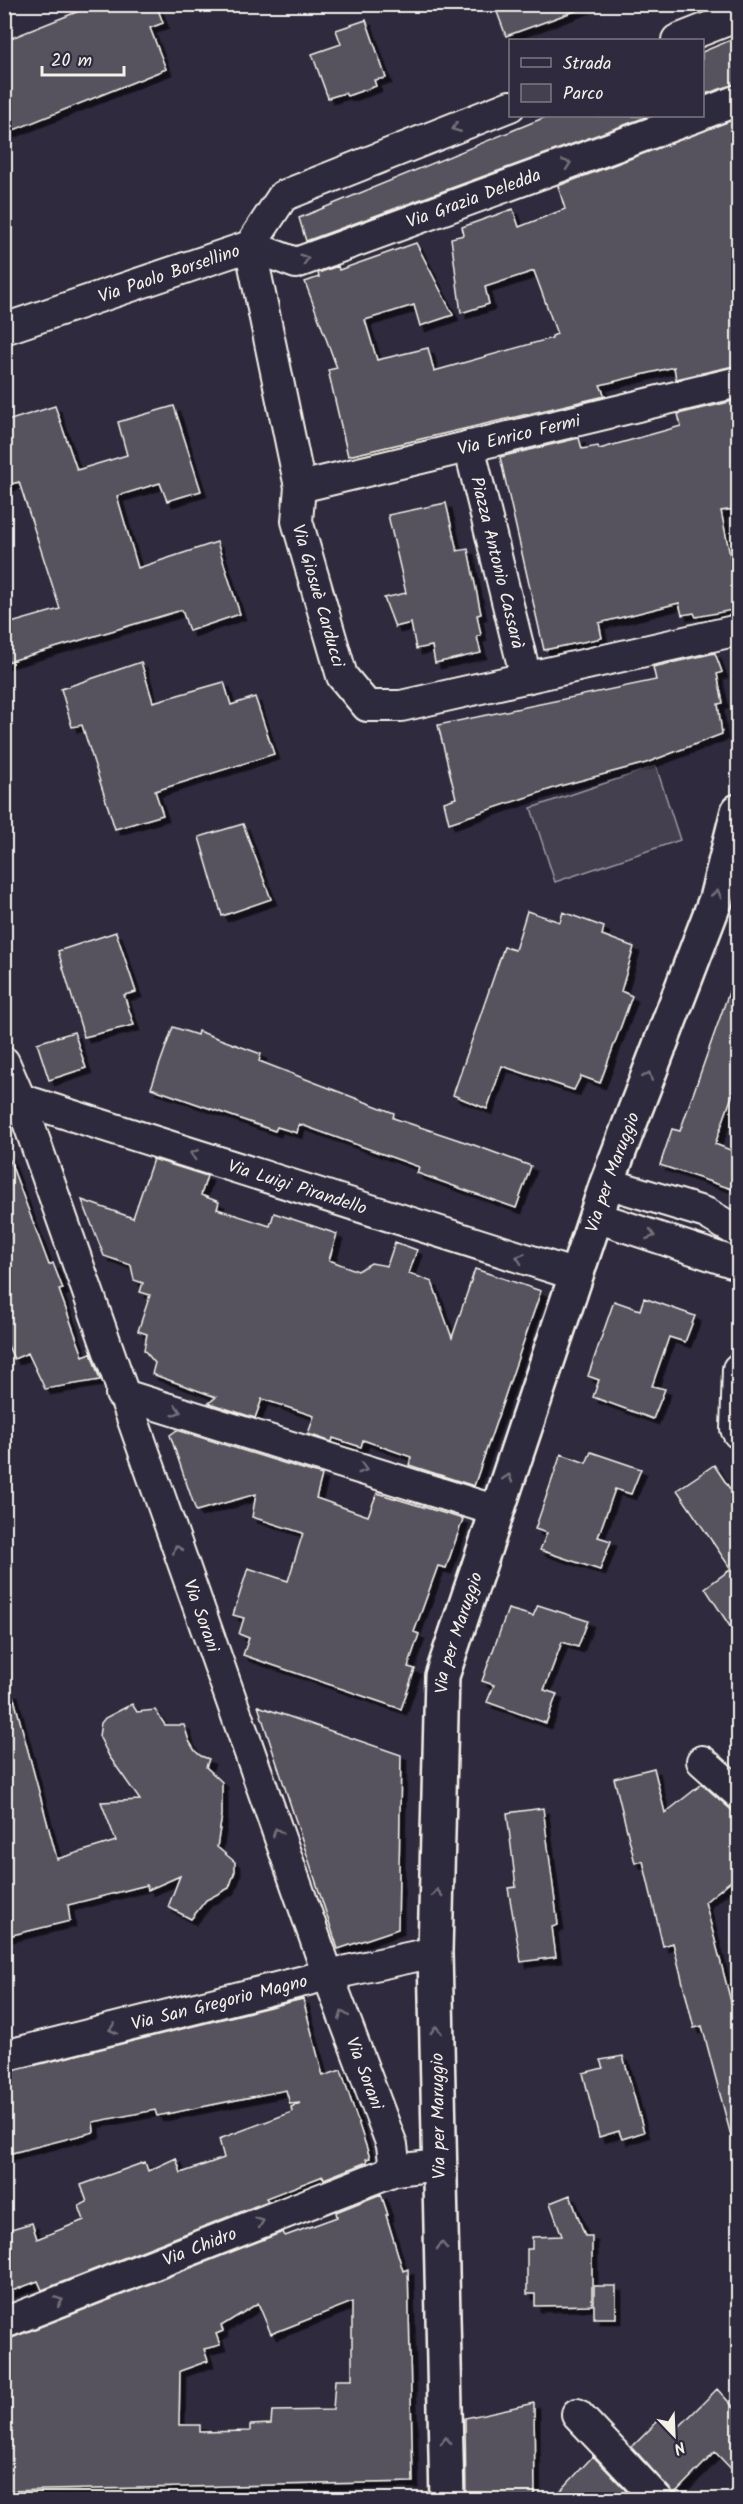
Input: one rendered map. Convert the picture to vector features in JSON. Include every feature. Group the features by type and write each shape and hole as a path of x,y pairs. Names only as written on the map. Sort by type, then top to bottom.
{"street":[{"path":"680,39 738,16"},
{"path":"704,113 738,100"},
{"name":"Via Paolo Borsellino","path":"4,330 250,246 283,196 509,106"},
{"name":"Via Grazia Deledda","path":"250,246 296,263 695,117"},
{"name":"Via Giosuè Carducci","path":"250,246 300,487 297,520 342,676 367,706 402,706 738,630"},
{"name":"Via Enrico Fermi","path":"300,487 738,382"},
{"name":"Piazza Antonio Cassarà","path":"469,446 526,678"},
{"name":"Via per Maruggio","path":"447,2499 435,1952 442,1676 607,1183 716,899 738,811"},
{"name":"Via Sorani","path":"4,1062 20,1099 328,1975 392,2145 395,2170"},
{"name":"Via Luigi Pirandello","path":"20,1099 576,1275"},
{"path":"607,1183 706,1213 738,1232"},
{"path":"596,1217 738,1264"},
{"path":"738,1370 736,1429 738,1433"},
{"path":"122,1394 498,1511"},
{"path":"702,1761 738,1793"},
{"name":"Via San Gregorio Magno","path":"4,2056 328,1975 435,1952"},
{"name":"Via Chidro","path":"4,2323 395,2170 439,2165"},
{"path":"576,2414 658,2499"}],"green space":[{"path":"656,766 680,840 555,882 531,808"}],"building":[{"path":"76,4 156,4 163,23 150,28 166,69 4,134 4,41 79,11"},
{"path":"494,4 585,4 586,7 506,36"},
{"path":"366,20 386,78 374,80 376,86 347,96 345,93 328,98 312,54 341,44 336,30"},
{"path":"738,37 738,83 704,94 704,51"},
{"path":"546,117 646,117 306,241 299,218"},
{"path":"738,118 738,365 676,379 674,367 600,385 605,396 348,456 328,370 337,368 305,282 319,277 318,273 338,266 339,270 416,243 453,315 420,326 414,305 365,320 377,360 428,348 434,371 552,338 557,334 534,271 485,287 489,304 461,313 451,238 464,235 462,227 513,209 519,227 565,209 558,186"},
{"path":"738,400 735,509 721,511 738,595 738,609 696,617 694,613 682,615 679,603 599,623 602,638 544,650 500,457 579,438 582,449 598,446 599,449 681,426 678,414"},
{"path":"55,406 77,470 127,455 118,422 174,406 201,491 167,501 160,483 117,496 138,568 217,542 240,614 189,631 182,610 4,663 4,625 60,609 19,482 4,486 4,422"},
{"path":"446,503 457,551 468,549 481,614 477,615 481,635 477,637 481,653 435,663 432,646 416,649 411,623 395,627 384,598 406,593 388,515"},
{"path":"715,653 722,672 717,674 723,703 718,704 722,734 646,763 560,786 449,823 444,802 456,798 438,725 656,680 653,667"},
{"path":"141,662 153,702 224,682 231,705 255,697 274,754 155,791 163,815 115,829 82,725 72,727 61,689"},
{"path":"243,824 271,899 222,916 199,837"},
{"path":"527,911 560,922 563,912 604,927 602,935 634,947 621,991 632,996 600,1083 581,1076 574,1090 502,1066 487,1109 453,1095 504,947 515,950"},
{"path":"116,932 136,992 124,995 134,1025 84,1037 58,951"},
{"path":"735,975 738,976 738,1079 715,1144 738,1153 738,1191 660,1165 672,1129 680,1131"},
{"path":"173,1027 197,1035 198,1031 261,1054 259,1061 394,1113 393,1118 531,1166 516,1208 417,1173 419,1167 299,1124 297,1133 277,1127 275,1131 151,1088"},
{"path":"74,1032 86,1068 49,1080 37,1043"},
{"path":"4,1153 7,1153 49,1265 53,1263 63,1289 59,1290 83,1356 91,1353 100,1380 45,1389 28,1353 14,1359 4,1337"},
{"path":"153,1159 207,1176 201,1195 219,1202 217,1209 270,1226 274,1213 337,1234 329,1260 358,1271 371,1263 387,1266 395,1242 417,1250 409,1273 432,1282 452,1338 475,1269 541,1291 474,1486 409,1465 411,1457 363,1440 361,1447 333,1438 332,1442 308,1434 314,1416 262,1399 255,1418 209,1403 216,1397 152,1374 155,1363 144,1350 147,1334 138,1331 150,1295 140,1292 143,1283 134,1280 131,1265 104,1256 82,1200 133,1218"},
{"path":"644,1298 695,1316 685,1342 669,1337 652,1386 665,1389 653,1419 593,1397 599,1380 588,1376 614,1301 640,1310"},
{"path":"177,1430 322,1475 316,1498 368,1516 377,1493 463,1519 446,1568 438,1566 414,1632 419,1634 408,1667 415,1669 401,1709 243,1655 249,1638 239,1634 244,1618 233,1615 248,1568 288,1581 303,1533 252,1517 256,1494 196,1511 170,1435"},
{"path":"591,1452 641,1469 631,1494 615,1489 598,1537 611,1541 600,1570 540,1550 547,1533 535,1529 561,1454 586,1463"},
{"path":"714,1465 738,1501 738,1639 705,1588 731,1569 677,1490"},
{"path":"538,1605 588,1621 578,1647 562,1642 544,1690 557,1694 546,1723 487,1702 494,1685 482,1681 508,1609 533,1616"},
{"path":"12,1691 57,1859 116,1841 101,1802 140,1800 109,1756 99,1736 101,1723 105,1718 132,1704 137,1712 155,1710 165,1725 184,1725 195,1751 209,1759 206,1767 222,1782 222,1815 217,1847 235,1862 235,1871 229,1888 206,1900 191,1919 168,1907 180,1876 148,1890 147,1885 68,1905 70,1921 4,1937 4,1692"},
{"path":"258,1706 401,1755 398,1929 338,1949"},
{"path":"654,1768 665,1813 702,1784 738,1816 738,1875 705,1902 735,2017 738,2016 738,2135 731,2136 702,2026 694,2028 673,1943 663,1946 643,1861 635,1863 614,1778"},
{"path":"543,1808 558,1925 552,1927 556,1957 521,1962 508,1888 516,1887 507,1813"},
{"path":"303,1999 323,2076 341,2070 370,2158 366,2159 367,2162 266,2198 268,2201 42,2290 38,2281 4,2294 4,2231 32,2223 37,2239 84,2220 79,2206 87,2202 81,2185 145,2162 148,2171 176,2158 181,2173 224,2158 219,2139 292,2112 291,2107 300,2103 290,2104 286,2090 157,2116 155,2110 93,2122 94,2132 4,2155 4,2073"},
{"path":"623,2056 644,2132 622,2139 619,2131 599,2137 583,2073 603,2068 600,2060"},
{"path":"381,2194 403,2271 408,2269 413,2482 4,2491 4,2341 283,2232 285,2236 337,2217 336,2212","holes":["352,2302 352,2380 335,2380 333,2410 272,2411 271,2424 250,2425 250,2431 200,2432 200,2425 179,2425 180,2371 208,2361 204,2349 220,2345 216,2334 223,2331 221,2326 258,2303 271,2334"]},
{"path":"570,2195 585,2236 592,2236 592,2305 535,2306 535,2294 527,2294 527,2249 532,2249 532,2237 562,2236 550,2203"},
{"path":"594,2286 616,2286 616,2318 594,2318"},
{"path":"717,2389 738,2412 738,2476 715,2452 674,2494 632,2447 659,2420 673,2433"},
{"path":"534,2403 535,2499 466,2499 465,2418"},
{"path":"593,2456 634,2499 553,2499"}]}
